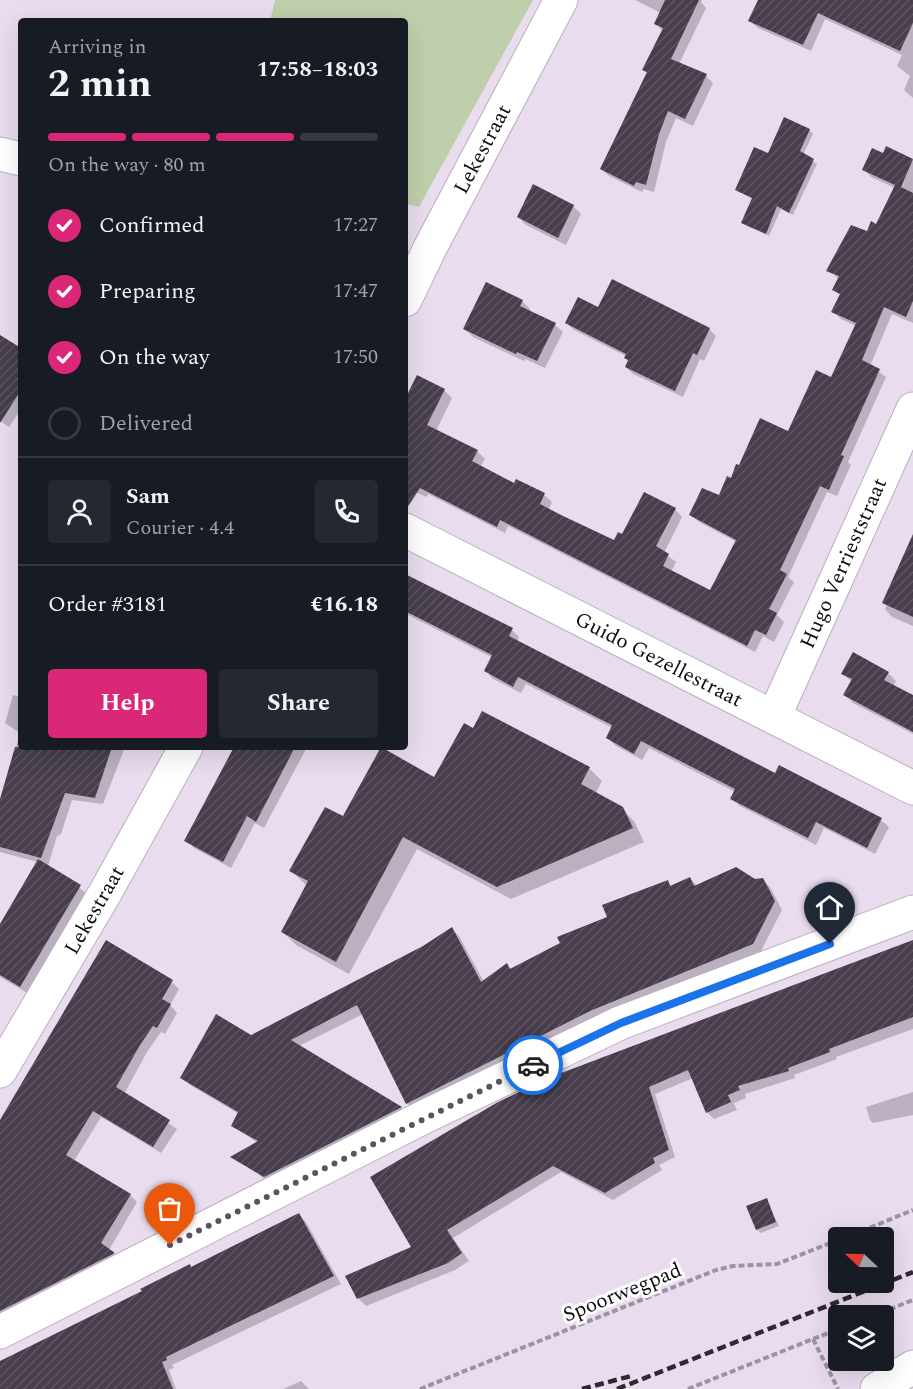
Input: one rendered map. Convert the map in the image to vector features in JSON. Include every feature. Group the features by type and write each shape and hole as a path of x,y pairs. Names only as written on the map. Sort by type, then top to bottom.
{"street":[{"name":"Lekestraat","path":"408,287 418,243 561,0"},
{"path":"0,154 18,158"},
{"name":"Hugo Verrieststraat","path":"774,717 913,409"},
{"name":"Guido Gezellestraat","path":"408,532 913,788"},
{"name":"Lekestraat","path":"0,1071 105,893 184,750"},
{"path":"0,1332 426,1116 621,1023 913,912"},
{"path":"878,1389 913,1367"}],"path":[{"path":"872,1227 913,1210"},
{"name":"Spoorwegpad","path":"420,1389 716,1270 733,1266 777,1264 828,1244"},
{"path":"894,1308 913,1300"},
{"path":"688,1389 828,1333"},
{"path":"813,1339 838,1389"}],"green space":[{"path":"275,0 533,0 419,207 408,205 408,18 271,18"}],"building":[{"path":"665,0 699,0 671,59 707,74 685,119 668,111 659,134 646,185 636,182 634,186 600,169 647,72 642,70 663,28 654,24"},
{"path":"758,0 913,0 913,23 900,51 818,13 803,45 748,21"},
{"path":"784,117 810,129 800,151 814,159 789,213 777,206 766,234 741,223 752,198 735,190 754,147 768,153"},
{"path":"886,146 913,159 901,187 913,193 913,301 906,317 884,307 862,360 880,369 841,455 844,456 829,490 820,486 780,570 787,574 769,609 777,613 766,635 755,630 747,646 500,520 497,527 420,488 408,506 408,393 417,375 445,389 427,425 478,450 472,461 514,483 516,479 545,493 540,504 561,515 614,540 618,532 622,534 644,492 676,508 656,546 669,554 663,566 710,590 736,540 689,515 702,488 719,495 727,476 731,478 736,464 739,465 760,418 788,431 816,370 831,377 856,323 831,312 840,294 832,290 839,276 826,271 851,225 867,231 871,221 876,224 895,185 862,170 872,148 883,153"},
{"path":"533,184 574,205 558,238 517,217"},
{"path":"612,279 710,328 697,355 693,353 675,391 625,367 628,360 624,358 626,354 565,323 578,297 598,307"},
{"path":"486,282 523,300 520,306 556,323 537,361 517,352 516,354 463,329"},
{"path":"0,335 18,346 18,395 0,423"},
{"path":"913,534 913,617 882,603"},
{"path":"408,576 513,628 509,636 775,773 779,765 882,818 867,848 816,822 808,838 730,799 735,789 641,741 634,754 606,738 612,725 518,677 513,687 484,671 492,655 408,613"},
{"path":"853,652 889,672 884,680 913,695 913,732 843,695 852,679 841,674"},
{"path":"482,711 590,767 581,784 623,807 633,828 497,887 403,837 336,962 281,932 308,881 289,871 325,807 343,816 379,750 386,750 434,777 464,723 473,728"},
{"path":"15,747 18,747 18,750 111,750 95,798 65,793 41,858 0,847 0,799"},
{"path":"232,750 293,750 256,822 247,816 223,862 184,841"},
{"path":"38,859 81,885 20,987 0,975 0,924"},
{"path":"736,867 755,879 763,878 775,901 753,944 590,1011 406,1104 357,1005 291,1040 402,1107 264,1177 230,1157 258,1141 231,1126 238,1112 180,1078 216,1014 251,1035 423,946 452,927 481,982 507,963 510,969 560,943 557,937 607,917 602,905 668,880 670,886 690,877 694,886"},
{"path":"106,940 173,980 162,999 171,1004 157,1028 153,1026 140,1045 116,1087 170,1120 153,1147 93,1111 66,1155 131,1194 101,1243 115,1253 0,1311 0,1120"},
{"path":"913,940 913,1017 829,1049 830,1052 788,1068 789,1071 738,1086 740,1090 728,1095 731,1102 706,1113 688,1070 649,1087 669,1150 653,1158 655,1163 605,1193 553,1166 447,1230 462,1253 448,1263 357,1299 345,1276 411,1247 370,1177 498,1102 548,1078"},
{"path":"767,1198 776,1222 756,1230 746,1206"},
{"path":"299,1213 334,1276 166,1357 167,1360 162,1362 173,1389 0,1389 0,1361 142,1291 140,1289 190,1264 191,1267"}],"railway":[{"path":"617,1389 913,1272"},
{"path":"582,1389 631,1376"}],"way so far":[{"path":"170,1245 426,1116 533,1065"}],"route":[{"path":"533,1065 621,1023 830,944"}]}
